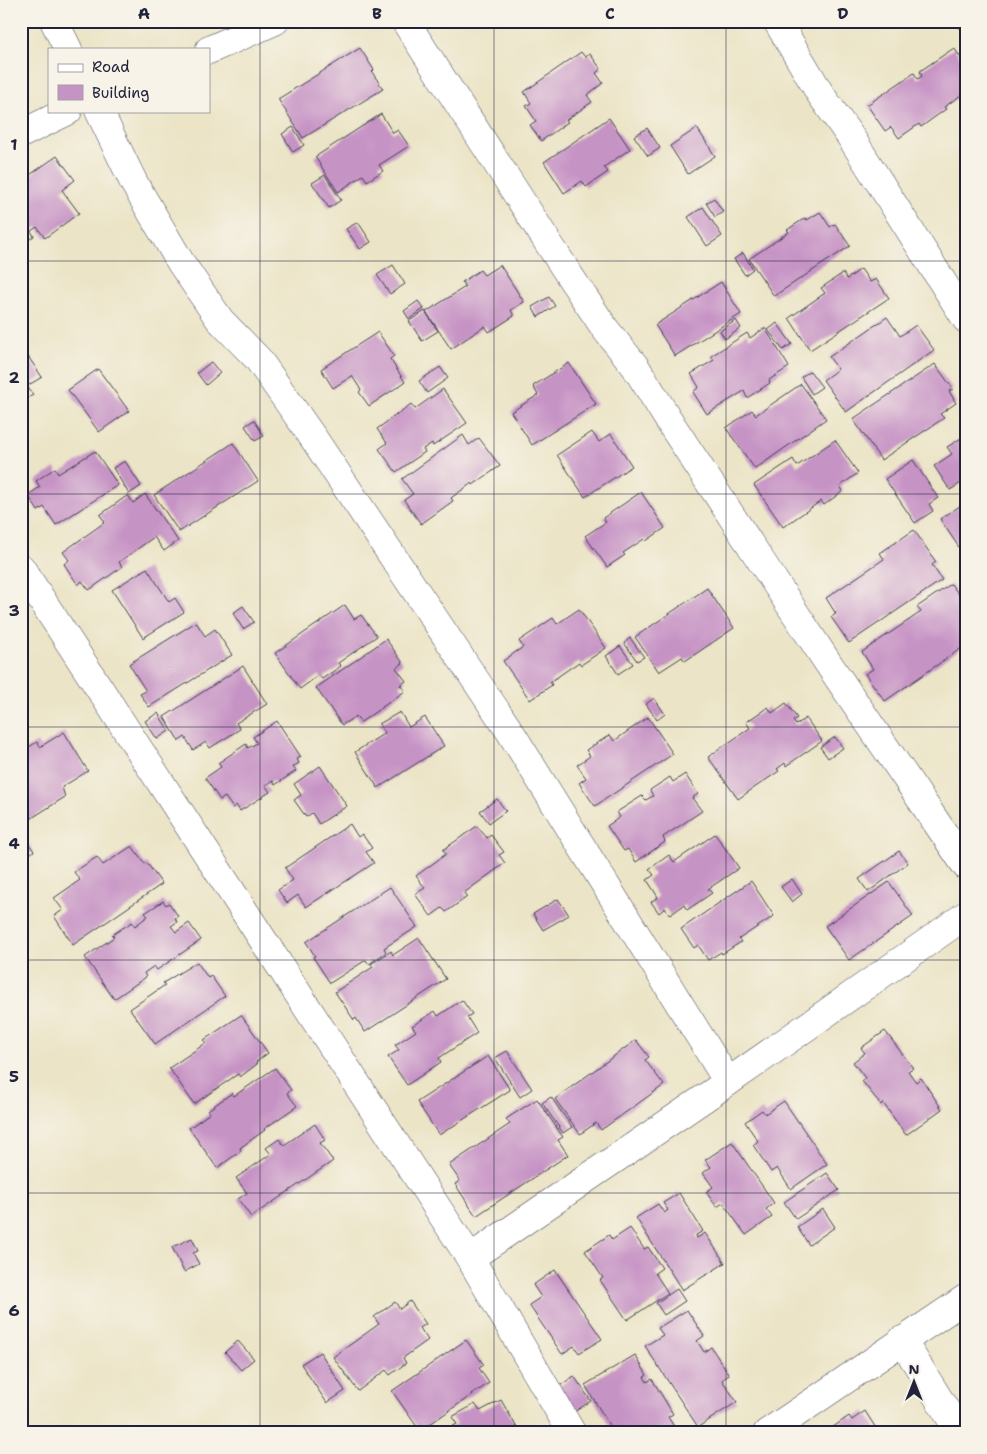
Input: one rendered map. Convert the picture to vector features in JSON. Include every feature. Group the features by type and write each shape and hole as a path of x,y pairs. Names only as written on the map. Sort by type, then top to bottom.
{"street":[{"path":"54,21 68,48"},
{"path":"210,50 275,21"},
{"path":"405,21 571,278 606,330 635,366 817,647 966,866"},
{"path":"777,21 821,96 852,139 966,319"},
{"path":"21,134 66,112"},
{"path":"99,112 134,183 181,263 220,320 258,360 314,439 511,733 728,1082"},
{"path":"21,568 470,1258 572,1433"},
{"path":"470,1258 728,1082 966,915"},
{"path":"767,1433 966,1298"},
{"path":"902,1340 960,1433"}],"building":[{"path":"954,21 966,21 966,24 959,28"},
{"path":"360,48 383,89 303,138 278,99"},
{"path":"954,48 966,65 966,92 944,107 946,109 921,127 919,124 899,138 891,127 885,131 867,105 914,73 918,79 922,76 920,71"},
{"path":"581,52 585,57 590,54 601,69 596,73 603,83 587,95 592,102 541,141 530,125 536,121 526,106 531,103 524,92"},
{"path":"381,114 393,133 398,130 409,146 379,165 383,171 367,181 363,175 338,192 315,157"},
{"path":"609,118 630,149 604,167 608,172 586,187 582,181 564,193 544,162"},
{"path":"293,127 304,145 293,152 282,134"},
{"path":"647,128 660,148 648,156 634,136"},
{"path":"697,128 715,156 688,174 670,146"},
{"path":"57,156 75,180 62,190 79,213 45,238 37,227 31,231 34,236 21,245 21,181"},
{"path":"325,175 341,200 329,208 312,183"},
{"path":"966,192 966,202 961,195"},
{"path":"714,198 723,212 715,217 706,203"},
{"path":"703,207 722,236 707,246 688,217"},
{"path":"820,212 830,227 835,224 850,246 774,296 749,259 789,232 787,230 805,218 807,220"},
{"path":"358,222 371,242 360,249 346,229"},
{"path":"743,253 753,269 745,275 734,259"},
{"path":"393,265 405,284 390,294 377,275"},
{"path":"500,265 524,302 511,310 514,316 489,332 485,326 451,349 426,312 465,287 462,282 480,270 484,275"},
{"path":"861,269 870,282 876,279 889,298 810,350 789,318 825,293 821,288 843,273 847,279"},
{"path":"721,282 741,314 675,356 655,325"},
{"path":"549,297 555,306 538,317 532,307"},
{"path":"418,301 424,309 409,319 404,311"},
{"path":"425,311 438,331 422,341 409,321"},
{"path":"887,317 900,336 916,325 934,350 846,412 823,380 838,369 829,357"},
{"path":"736,320 741,328 725,339 720,331"},
{"path":"777,323 792,344 783,350 768,330"},
{"path":"765,328 789,367 769,380 770,383 747,398 744,391 707,414 693,392 699,387 691,374 714,360 711,356 747,333 750,338"},
{"path":"378,332 394,356 390,359 405,382 369,406 359,392 361,390 352,376 333,388 321,369"},
{"path":"21,346 42,377 27,386 33,395 21,402"},
{"path":"211,362 220,373 206,385 197,373"},
{"path":"569,363 596,404 532,445 511,412 538,395 533,386"},
{"path":"935,364 953,389 949,391 956,403 940,414 944,418 881,460 853,419"},
{"path":"440,367 448,378 427,393 419,381"},
{"path":"98,369 129,411 99,432 68,390"},
{"path":"810,371 822,387 812,394 801,377"},
{"path":"801,384 826,419 755,469 726,428 752,410 756,415"},
{"path":"443,389 467,423 433,446 432,443 423,449 425,452 396,472 379,449 387,443 377,429 411,404 415,409"},
{"path":"254,420 264,436 255,441 245,426"},
{"path":"592,432 599,442 611,434 632,466 585,497 557,455"},
{"path":"463,435 469,445 479,438 500,466 451,498 453,501 421,524 404,500 413,494 402,479"},
{"path":"966,435 966,480 950,490 934,466 952,454 947,447"},
{"path":"835,440 858,473 840,486 843,491 824,505 821,501 783,527 754,485 793,459 797,466"},
{"path":"233,443 258,481 179,532 154,495"},
{"path":"95,451 118,485 56,525 44,507 38,511 28,495 40,487 36,481 55,468 58,474"},
{"path":"913,460 938,498 929,504 933,511 915,523 885,479"},
{"path":"125,461 141,486 129,494 113,468"},
{"path":"641,492 665,528 623,553 625,555 607,567 585,536 606,522 603,518"},
{"path":"145,494 178,541 164,551 154,537 119,562 122,567 89,590 82,581 78,585 64,564 69,560 63,552 105,522 100,515 128,495 133,503"},
{"path":"966,502 966,558 940,519"},
{"path":"914,530 936,562 932,565 942,580 849,643 831,617 836,614 826,598 884,559 880,553"},
{"path":"147,568 169,602 175,598 184,612 143,638 112,590"},
{"path":"951,584 966,604 966,645 885,701 865,674 873,669 862,652 921,612 917,607"},
{"path":"707,588 734,628 685,661 682,657 659,672 635,637"},
{"path":"345,605 354,619 361,615 377,636 338,663 341,666 322,679 319,675 300,689 275,653"},
{"path":"243,606 254,622 243,629 233,613"},
{"path":"579,609 606,648 581,665 579,662 550,682 552,685 530,700 503,661 523,647 519,641 553,618 557,624"},
{"path":"196,622 205,636 215,629 232,655 149,707 140,694 146,691 129,664"},
{"path":"630,638 644,657 637,661 624,643"},
{"path":"386,639 403,663 396,668 406,681 400,685 405,691 361,722 356,716 342,725 316,688"},
{"path":"620,646 633,664 618,674 606,656"},
{"path":"243,666 267,704 236,723 240,729 210,748 206,742 193,750 185,737 179,741 164,717"},
{"path":"654,698 665,714 657,720 646,704"},
{"path":"786,703 797,718 793,721 796,725 806,718 822,741 786,766 785,763 777,769 779,771 738,799 708,757 750,728 746,722 768,707 772,713"},
{"path":"400,712 409,727 425,717 444,746 378,788 355,752 385,733 379,724"},
{"path":"158,713 169,731 157,739 145,721"},
{"path":"648,717 673,754 595,806 579,783 586,778 577,765 590,756 586,750 610,735 614,741"},
{"path":"277,721 301,757 297,759 299,763 293,767 296,771 275,785 273,781 265,785 270,792 240,811 236,805 233,808 225,797 220,800 205,778 221,767 218,763 246,744 248,748 257,743 253,737"},
{"path":"64,732 88,771 62,787 65,797 24,823 21,820 21,752 37,742 40,747"},
{"path":"835,737 843,748 828,758 820,747"},
{"path":"320,766 347,806 319,824 312,813 306,817 294,800 301,795 294,784"},
{"path":"685,774 698,794 692,798 702,811 663,837 665,842 636,862 628,849 624,851 607,826 620,817 617,812 642,796 646,800 653,796 650,790 670,777 673,782"},
{"path":"497,799 506,811 489,823 480,811"},
{"path":"350,824 358,837 362,834 372,848 366,852 374,863 306,907 298,895 287,903 278,890 293,880 285,868"},
{"path":"477,826 487,838 491,835 504,852 499,855 505,863 464,893 467,897 446,912 442,908 431,916 415,894 425,888 416,876 446,854 443,850"},
{"path":"21,833 34,851 21,860"},
{"path":"715,834 739,868 708,889 712,893 687,910 684,905 670,915 665,908 659,913 651,902 658,897 647,880 654,875 649,869 669,855 674,862"},
{"path":"132,846 162,884 73,945 54,916 63,910 54,898 80,880 74,872 97,857 103,865"},
{"path":"899,851 908,863 868,892 859,879"},
{"path":"792,879 802,894 792,902 781,887"},
{"path":"751,881 774,916 739,939 741,942 708,960 698,945 694,948 681,929"},
{"path":"889,882 913,916 849,960 825,926"},
{"path":"390,887 417,927 384,948 386,952 369,964 366,960 330,983 313,957 315,956 306,942"},
{"path":"558,899 569,915 543,930 533,914"},
{"path":"163,901 166,905 169,903 178,916 175,918 177,922 171,926 176,932 189,923 201,940 157,970 154,966 144,973 146,977 114,999 85,957 114,937 112,935 132,922 135,926 148,916 145,913"},
{"path":"419,938 446,979 365,1032 356,1018 354,1020 335,992 373,967 371,964 391,951 393,955"},
{"path":"197,962 208,978 211,976 225,996 155,1044 130,1009 165,985 163,983"},
{"path":"462,1000 472,1014 467,1017 477,1033 439,1058 441,1062 407,1085 388,1057 399,1050 395,1045 416,1031 412,1026 435,1011 438,1016"},
{"path":"241,1015 268,1053 240,1077 238,1074 194,1104 169,1068 206,1043 204,1040"},
{"path":"885,1031 913,1068 908,1071 916,1082 921,1078 942,1109 906,1135 883,1103 881,1105 862,1081 865,1078 853,1062 865,1053 861,1048"},
{"path":"636,1040 649,1057 645,1060 664,1085 601,1130 596,1123 580,1134 555,1099"},
{"path":"507,1051 532,1089 520,1097 495,1058"},
{"path":"488,1056 510,1090 439,1135 417,1102"},
{"path":"275,1068 291,1090 287,1093 297,1106 264,1129 240,1148 241,1151 217,1168 189,1128 210,1113 208,1110 232,1093 234,1096"},
{"path":"551,1097 572,1127 563,1133 542,1103"},
{"path":"537,1099 563,1137 558,1140 568,1155 476,1216 455,1184 460,1181 449,1165 510,1124 506,1119"},
{"path":"784,1101 827,1164 791,1189 777,1168 771,1172 753,1145 758,1141 745,1122 762,1110 765,1114"},
{"path":"315,1124 325,1140 320,1143 333,1161 251,1217 238,1199 247,1193 236,1178 271,1154 266,1148 279,1139 284,1145"},
{"path":"732,1142 774,1203 766,1209 772,1217 746,1235 723,1203 717,1207 706,1192 713,1187 703,1173 711,1167 705,1160"},
{"path":"827,1173 839,1190 796,1219 784,1202"},
{"path":"679,1193 703,1231 696,1235 697,1238 705,1233 725,1263 682,1290 636,1218 658,1204 664,1213 668,1210 663,1203"},
{"path":"823,1209 835,1227 809,1245 797,1227"},
{"path":"630,1228 644,1249 648,1247 662,1268 655,1273 668,1293 627,1320 600,1280 603,1278 585,1251 609,1235 612,1240"},
{"path":"192,1238 198,1251 193,1253 199,1264 184,1272 172,1247"},
{"path":"555,1270 602,1339 579,1353 574,1346 562,1354 529,1305 541,1297 533,1285"},
{"path":"677,1289 685,1301 664,1315 656,1303"},
{"path":"410,1301 426,1324 420,1328 428,1340 403,1358 406,1363 390,1375 386,1370 358,1391 333,1357 379,1324 374,1317 395,1302 400,1309"},
{"path":"687,1310 704,1336 697,1341 704,1352 711,1347 729,1375 722,1380 737,1402 698,1427 645,1346 663,1335 658,1328"},
{"path":"466,1340 484,1365 479,1368 489,1383 420,1431 392,1391"},
{"path":"238,1341 254,1359 241,1370 225,1352"},
{"path":"320,1352 345,1391 327,1403 301,1364"},
{"path":"635,1355 647,1375 644,1377 647,1382 652,1379 673,1414 668,1417 676,1430 671,1433 614,1433 585,1385"},
{"path":"574,1376 591,1401 574,1412 557,1388"},
{"path":"501,1400 520,1433 440,1433 457,1424 452,1417 475,1404 480,1411"},
{"path":"865,1411 879,1433 826,1432 849,1416 852,1420"}]}
